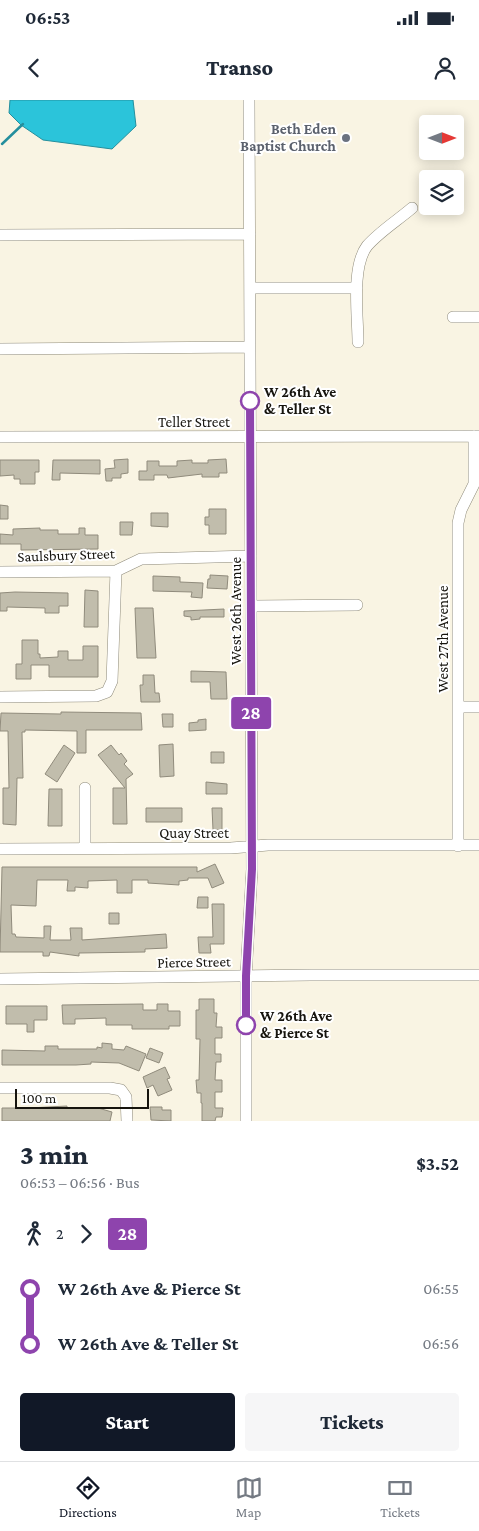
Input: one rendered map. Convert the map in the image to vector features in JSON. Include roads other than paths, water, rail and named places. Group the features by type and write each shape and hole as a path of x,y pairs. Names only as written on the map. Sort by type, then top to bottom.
{"street":[{"name":"West 26th Avenue","path":"246,1121 246,976 251,888 249,100"},
{"path":"358,342 357,288 361,258 366,248 375,238 412,208"},
{"path":"0,236 250,234"},
{"path":"250,288 357,288"},
{"path":"452,317 479,317"},
{"path":"0,349 250,347"},
{"name":"Teller Street","path":"0,438 477,436"},
{"name":"West 27th Avenue","path":"458,846 458,523 461,510 474,484 477,436"},
{"name":"Saulsbury Street","path":"0,572 116,571 141,559 251,556"},
{"path":"0,697 96,696 107,692 112,681 116,571"},
{"path":"251,606 357,605"},
{"path":"458,707 479,707"},
{"path":"85,788 85,848"},
{"name":"Quay Street","path":"0,849 479,845"},
{"name":"Pierce Street","path":"0,979 479,975"},
{"path":"0,1088 110,1088 121,1090 126,1097 127,1121"}],"water":[{"path":"10,100 133,100 136,126 112,149 43,140 21,125 9,113"}],"waterway":[{"path":"2,144 23,124"}],"place":[{"name":"Beth Eden Baptist Church","path":"346,138"},
{"name":"W 26th Ave & Teller St","path":"250,401"},
{"name":"W 26th Ave & Pierce St","path":"246,1025"}]}
